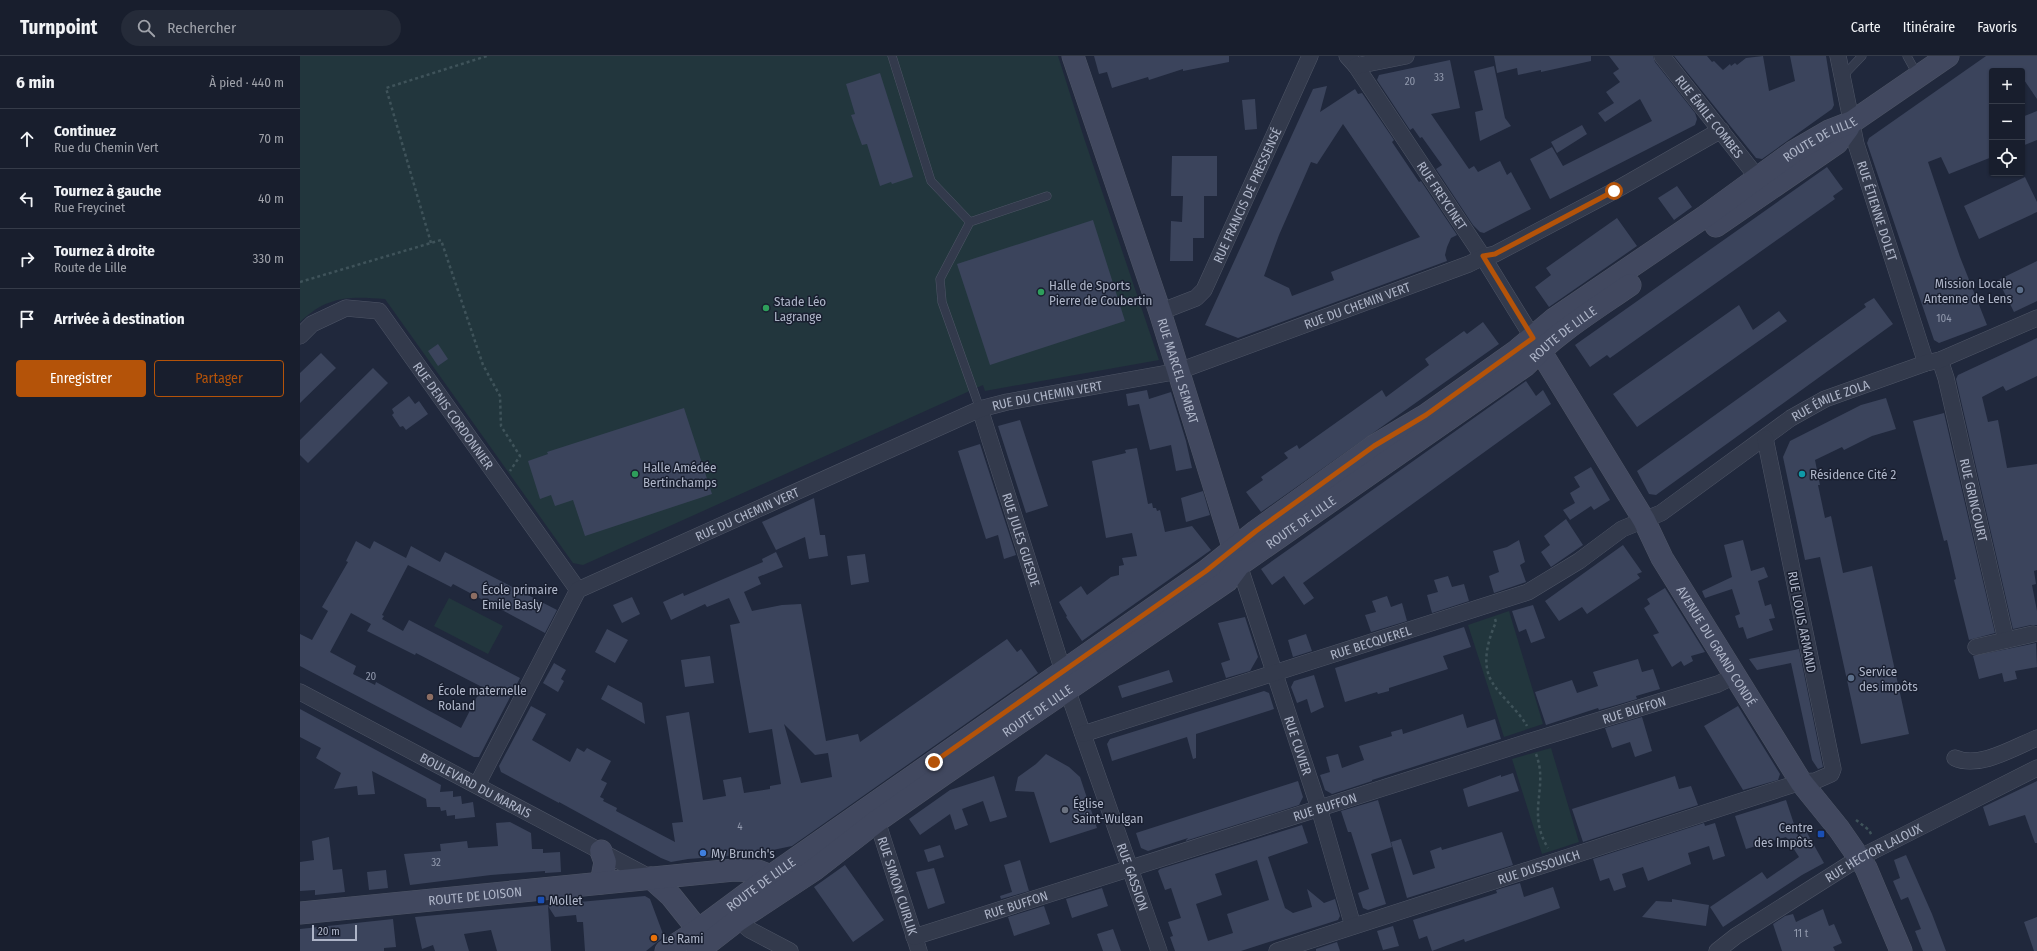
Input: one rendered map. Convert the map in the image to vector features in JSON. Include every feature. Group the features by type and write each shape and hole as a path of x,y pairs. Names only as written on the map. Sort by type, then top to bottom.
{"main road":[{"name":"RUE MARCEL SEMBAT","path":"1073,56 1179,371 1232,562"},
{"path":"1852,122 1948,56"},
{"name":"ROUTE DE LILLE","path":"699,944 988,724 1067,679 1363,471 1526,365 1536,344 1554,319 1704,217 1793,152 1829,131 1852,122"},
{"name":"ROUTE DE LILLE","path":"1232,562 1256,531 1384,446 1426,415 1636,280 1837,143 1852,122"},
{"name":"AVENUE DU GRAND CONDÉ","path":"1536,344 1644,520 1662,558 1801,782 1839,828 1866,868 1901,951"},
{"name":"ROUTE DE LILLE","path":"666,951 699,944 738,920 774,886 814,870 877,821 1031,714 1067,679"},
{"path":"601,851 605,862 601,883"},
{"name":"ROUTE DE LOISON","path":"300,913 734,870 758,871 774,886"},
{"path":"651,878 671,896 699,944"}],"street":[{"name":"RUE FRANCIS DE PRESSENSÉ","path":"1160,312 1196,298 1204,290 1310,56"},
{"path":"1351,61 1406,56"},
{"name":"RUE ÉMILE COMBES","path":"1662,56 1757,177"},
{"name":"RUE ÉTIENNE DOLET","path":"1838,56 1856,144 1923,349 1933,362"},
{"name":"RUE FREYCINET","path":"1351,61 1483,256 1536,344"},
{"name":"RUE DU CHEMIN VERT","path":"578,590 980,409 1007,402 1179,371 1470,264 1483,256 1502,250 1614,191 1720,130"},
{"name":"RUE DENIS CORDONNIER","path":"300,336 312,324 346,308 379,311 578,590"},
{"name":"RUE ÉMILE ZOLA","path":"1644,520 1661,513 1791,418 1825,399 1933,362 2037,318"},
{"name":"RUE GRINCOURT","path":"1933,362 1946,378 2006,640"},
{"name":"RUE JULES GUESDE","path":"980,409 1067,679"},
{"name":"RUE LOUIS ARMAND","path":"1765,438 1833,769 1831,774 1826,777 1815,781 1801,782"},
{"name":"RUE BECQUEREL","path":"1083,734 1528,592 1579,561 1622,530 1644,520"},
{"name":"RUE CUVIER","path":"1232,562 1274,674 1319,808 1353,926"},
{"path":"477,785 578,590"},
{"path":"1976,647 2033,634"},
{"name":"RUE BUFFON","path":"917,944 1129,869 1319,808 1718,684 1736,675"},
{"name":"RUE GASSION","path":"1067,679 1083,734 1129,869 1159,951"},
{"name":"BOULEVARD DU MARAIS","path":"300,692 651,878"},
{"path":"1955,758 1965,762 1986,758 2037,738"},
{"name":"RUE HECTOR LALOUX","path":"1717,951 1736,936 1859,858 2037,768"},
{"name":"RUE DUSSOUICH","path":"1277,951 1801,782"},
{"name":"RUE SIMON CUIRLIK","path":"877,821 917,944"},
{"path":"738,920 750,930 790,951"}],"lane":[{"path":"892,56 931,181 970,222"},
{"path":"1842,77 1862,56"},
{"path":"1907,56 1919,77"},
{"path":"1406,437 1788,165 1793,152"},
{"path":"980,409 942,302 940,278 970,222 1047,196"},
{"path":"1384,446 1387,451 1363,471 1384,446"},
{"path":"840,839 974,746 984,734 988,724"}],"path":[{"path":"431,243 386,88 487,56"},
{"path":"300,282 441,240 483,366 500,396 501,426 520,456 509,473 512,484 507,490"}],"shaded area":[{"name":"Stade Léo Lagrange","path":"300,56 1058,56 1159,360 985,391 983,385 583,565 573,563 385,299 349,298 339,300 320,307 300,322"},
{"path":"449,598 503,626 488,654 434,626"},
{"path":"1509,611 1543,724 1504,737 1468,625"},
{"path":"1551,748 1579,842 1542,854 1512,759"}],"building":[{"path":"1094,56 1229,56 1229,62 1183,71 1183,69 1149,80 1148,77 1112,88 1107,72 1099,74"},
{"path":"1494,56 1591,56 1591,61 1541,72 1541,70 1518,75 1517,68 1497,73"},
{"path":"1609,56 1653,56 1655,62 1695,113 1697,119 1695,125 1550,199 1530,159 1552,147 1563,166 1652,121 1640,99 1605,122 1598,113 1614,103 1606,92 1620,82 1613,73 1619,69"},
{"path":"1674,56 1707,56 1712,62 1714,61 1723,70 1730,64 1731,66 1735,63 1737,65 1746,58 1763,56 1769,91 1795,81 1790,56 1826,56 1834,105 1832,109 1762,159 1756,158"},
{"path":"1986,56 2037,56 2037,99 2025,81 2025,68 1989,68 1989,158 1949,174 1941,157 1928,162 1960,257 1987,325 1939,343 1934,340 1867,143 1869,138"},
{"path":"1450,60 1460,108 1431,114 1469,169 1474,166 1478,172 1500,161 1507,175 1511,172 1531,209 1484,233 1480,232 1473,225 1436,169 1442,165 1422,137 1420,138 1413,128 1410,130 1377,80 1379,75"},
{"path":"1494,66 1505,118 1511,126 1480,141 1475,112 1483,110 1474,71"},
{"path":"880,73 913,177 892,184 891,182 880,186 867,144 862,145 851,115 855,114 846,84"},
{"path":"1327,86 1320,112 1355,89 1358,94 1362,93 1394,140 1392,142 1419,182 1421,181 1457,235 1451,238 1447,247 1445,255 1447,261 1238,338 1205,325 1313,89","holes":["1343,124 1420,237 1331,272 1334,280 1292,296 1289,288 1264,276 1279,235 1311,162 1317,164"]},
{"path":"1255,99 1257,129 1245,130 1242,100"},
{"path":"2037,111 2037,140 2025,145 2025,140 2025,116"},
{"path":"1582,125 1587,134 1557,153 1551,142"},
{"path":"1172,156 1217,156 1217,196 1204,196 1204,238 1193,238 1193,261 1170,261 1171,221 1182,222 1183,196 1171,196"},
{"path":"1827,167 1843,189 1833,196 1835,199 1610,358 1607,355 1590,367 1575,345"},
{"path":"2025,177 2037,202 2037,212 1979,239 1964,206"},
{"path":"1677,186 1692,207 1674,220 1658,198"},
{"path":"1617,218 1637,246 1549,307 1535,287 1551,275 1546,268"},
{"name":"Halle de Sports Pierre de Coubertin","path":"1093,220 1125,321 990,365 957,264"},
{"name":"Mission Locale Antenne de Lens","path":"2037,261 2037,301 2014,312 1998,280"},
{"path":"1874,298 1893,324 1656,495 1649,494 1637,471 1866,307 1864,304"},
{"path":"1739,305 1753,330 1779,311 1787,321 1637,427 1613,394"},
{"path":"1483,322 1499,344 1261,512 1246,492 1263,480 1261,477 1288,458 1284,453 1297,445 1299,449 1382,390 1386,397 1429,365 1425,359 1464,331 1467,334"},
{"path":"2037,338 2037,376 2006,391 2003,386 1982,397 1988,422 1998,420 2007,468 2037,464 2037,570 2034,571 2036,584 2032,585 2037,611 2037,625 2013,629 1956,379 1958,375"},
{"path":"438,344 448,359 438,366 428,351"},
{"path":"321,353 336,368 300,403 300,373"},
{"path":"373,368 388,383 308,463 300,455 300,440"},
{"path":"1526,381 1536,396 1543,390 1551,404 1303,583 1314,598 1304,605 1284,576 1272,585 1261,569"},
{"path":"1147,390 1149,399 1171,392 1186,441 1192,468 1176,471 1171,445 1150,450 1139,404 1128,406 1126,394"},
{"path":"409,396 415,404 419,401 428,414 406,430 403,426 400,427 392,415 394,413 392,409"},
{"path":"1886,398 1896,429 1872,436 1844,450 1842,447 1815,460 1820,485 1818,485 1825,518 1831,516 1843,573 1872,566 1909,734 1861,744 1820,557 1805,560 1783,457 1790,441 1861,405"},
{"path":"684,408 712,494 585,536 573,500 555,506 551,495 540,499 528,461 548,454 547,452"},
{"path":"1944,413 1995,633 1969,640 1954,580 1956,579 1947,540 1944,541 1913,421"},
{"path":"1020,420 1048,506 1026,513 998,426"},
{"path":"980,444 1016,555 1004,559 998,535 986,539 958,451"},
{"path":"1137,448 1148,504 1152,503 1153,508 1156,508 1157,511 1160,510 1165,532 1192,526 1211,550 1082,641 1066,617 1067,616 1059,602 1081,586 1087,595 1111,577 1119,575 1119,566 1124,565 1122,558 1137,556 1132,533 1106,538 1092,461 1126,453 1125,450"},
{"path":"1591,467 1610,500 1594,510 1591,506 1570,520 1563,510 1575,503 1570,493 1580,487 1574,477"},
{"path":"1203,491 1210,515 1186,522 1181,498"},
{"path":"814,498 820,535 825,535 828,556 809,559 805,537 776,550 762,522"},
{"path":"1566,519 1583,545 1551,567 1541,552 1550,545 1544,536"},
{"path":"1519,540 1525,562 1520,565 1526,582 1494,593 1489,576 1499,572 1493,551 1507,547"},
{"path":"1743,540 1751,571 1764,567 1768,577 1758,581 1765,606 1771,604 1775,618 1769,619 1773,630 1747,639 1743,627 1739,628 1735,616 1740,614 1732,589 1705,598 1702,591 1732,577 1724,545"},
{"path":"356,541 370,549 374,541 406,558 411,546 440,562 445,552 557,610 545,633 453,584 451,587 408,565 382,615 384,616 382,619 403,631 409,620 520,678 479,757 474,757 300,666 300,634 312,640 328,611 322,607 348,562 346,561","holes":["351,613 371,624 367,631 415,655 416,653 482,687 461,728 376,682 375,685 353,674 356,666 330,652"]},
{"path":"1623,545 1642,572 1637,574 1640,578 1587,614 1582,607 1559,621 1545,601"},
{"path":"776,552 783,567 758,577 761,584 744,592 752,611 782,605 801,604 826,741 858,734 860,742 1007,639 1017,652 1021,649 1038,673 792,846 753,854 688,859 671,862 501,772 499,766 531,706 546,714 532,740 570,762 577,748 584,752 587,748 611,761 601,780 607,783 600,797 604,799 603,801 617,808 616,811 675,842 672,823 683,822 666,716 689,712 703,800 726,796 723,780 741,777 744,793 770,789 770,786 781,784 772,729 749,733 730,625 740,623 729,598 707,607 705,604 671,620 663,602 683,593 684,596 763,562 762,559","holes":["784,724 815,755 828,753 832,777 801,783"]},
{"path":"865,554 869,582 851,585 847,556"},
{"path":"1448,576 1452,587 1464,584 1469,601 1432,613 1427,595 1438,592 1434,580"},
{"path":"1665,588 1705,652 1691,656 1693,661 1684,666 1681,661 1672,667 1653,635 1659,633 1644,608 1650,604 1647,599"},
{"path":"1387,596 1391,607 1402,603 1407,621 1371,632 1365,615 1376,612 1372,601"},
{"path":"632,597 640,614 622,623 613,605"},
{"path":"1533,605 1545,638 1531,643 1526,629 1519,632 1512,611"},
{"path":"1245,617 1258,657 1250,671 1226,678 1221,663 1230,660 1218,623"},
{"path":"1464,627 1471,647 1443,656 1448,669 1389,688 1389,691 1378,694 1377,692 1345,702 1335,668"},
{"path":"607,629 628,640 615,663 595,652"},
{"path":"1306,634 1312,651 1293,657 1288,640"},
{"path":"2036,643 2037,667 2015,671 2017,679 2004,682 2002,673 1979,679 1973,656"},
{"path":"1799,649 1823,767 1818,769 1812,760 1791,663 1757,670 1749,659"},
{"path":"710,656 714,683 685,687 681,660"},
{"path":"1638,659 1642,672 1653,669 1660,689 1636,696 1637,699 1599,710 1598,708 1546,725 1535,692 1572,680 1577,693 1598,686 1593,672"},
{"path":"554,663 566,670 561,679 564,681 558,692 543,683"},
{"path":"1169,670 1173,682 1122,698 1118,686"},
{"path":"1314,675 1324,707 1311,713 1307,699 1297,703 1291,687 1294,681"},
{"path":"608,685 642,703 645,724 601,699"},
{"path":"1264,691 1269,693 1274,709 1196,734 1196,758 1193,759 1187,737 1112,761 1107,744 1110,739"},
{"path":"1738,706 1780,774 1778,780 1743,790 1704,726"},
{"path":"300,709 441,785 440,792 453,791 453,797 461,796 462,804 473,802 475,817 455,819 455,815 447,816 446,810 441,811 440,807 427,807 426,799 372,771 375,794 358,795 357,786 334,789 341,773 316,758 321,748 300,737"},
{"path":"1463,714 1467,728 1495,719 1501,739 1332,794 1325,790 1320,775 1330,772 1326,757 1338,754 1342,768 1364,760 1359,746 1392,736 1391,732 1402,729 1403,734"},
{"path":"1642,717 1652,751 1635,757 1630,742 1612,748 1605,728"},
{"name":"Église Saint-Wulgan","path":"1046,754 1069,767 1080,777 1097,828 1050,843 1034,792 1015,791 1018,777 1036,764"},
{"path":"1513,773 1519,791 1468,807 1463,789 1501,775 1501,777"},
{"path":"994,776 1007,817 990,822 983,801 962,809 968,825 955,830 950,814 920,835 909,819 950,790"},
{"path":"1675,776 1679,789 1691,786 1698,805 1583,842 1572,809"},
{"path":"1298,781 1303,797 1299,805 1185,841 1188,838 1148,851 1141,848 1136,833"},
{"path":"2037,781 2037,843 2035,843 2025,815 1989,826 1983,807"},
{"path":"1378,800 1392,847 1371,854 1386,904 1368,910 1363,908 1358,893 1369,889 1351,832 1348,832 1341,811"},
{"path":"1786,800 1798,836 1806,831 1824,863 1802,875 1723,927 1710,907 1762,872 1767,879 1799,857 1786,837 1746,849 1735,816"},
{"path":"510,822 531,833 532,849 543,849 543,853 560,852 561,872 545,873 545,871 491,875 410,885 404,854 441,851 440,844 467,841 468,848 498,846 496,823"},
{"path":"1704,823 1705,826 1715,823 1725,856 1713,860 1709,846 1688,853 1691,864 1648,881 1643,867 1622,874 1626,887 1614,891 1609,878 1600,881 1593,859"},
{"path":"1302,825 1308,843 1268,857 1285,908 1293,913 1312,907 1307,889 1324,903 1335,899 1340,916 1338,920 1241,951 1175,951 1170,937 1173,936 1168,922 1181,918 1171,888 1165,890 1158,871 1160,869","holes":["1257,860 1269,900 1227,914 1233,933 1208,941 1196,904 1222,895 1215,874"]},
{"path":"1502,832 1513,865 1407,898 1391,842 1401,839 1413,875 1435,868 1430,851 1441,847 1442,850"},
{"path":"329,837 333,870 342,869 345,892 315,895 315,890 300,891 300,862 314,860 312,841"},
{"path":"940,845 944,857 928,862 924,850"},
{"path":"1906,855 1932,914 1946,951 1923,951 1915,931 1921,929 1908,897 1901,900 1893,881 1900,878 1894,860"},
{"path":"1020,860 1029,891 1001,899 1000,896 1012,892 1004,865"},
{"path":"845,865 884,920 853,942 814,887"},
{"path":"934,868 945,903 928,909 916,872"},
{"path":"386,870 388,888 369,890 367,872"},
{"path":"1520,883 1524,897 1553,887 1560,908 1465,942 1464,939 1432,951 1427,936 1419,939 1413,920 1497,893 1496,890"},
{"path":"1102,888 1108,906 1072,918 1066,899"},
{"path":"645,896 650,899 663,934 661,939 646,951 585,951 583,922 577,922 576,915 555,917 548,906 551,951 497,951 491,930 464,934 469,951 435,951 433,945 422,949 415,917"},
{"path":"1672,899 1709,905 1706,926 1642,917 1656,901 1672,902"},
{"path":"1044,906 1050,924 1014,936 1008,917"},
{"path":"1823,909 1829,926 1834,924 1842,943 1833,947 1835,951 1782,951 1773,924 1785,916 1793,914 1796,922"},
{"path":"2037,917 2037,951 2034,951 2024,922"},
{"path":"393,919 396,947 384,948 384,951 300,951 300,929"},
{"path":"1393,926 1399,946 1383,950 1377,931"},
{"path":"1113,929 1121,951 1103,951 1097,934"},
{"path":"1337,942 1340,951 1316,951 1316,949"}],"place":[{"name":"Mission Locale Antenne de Lens","path":"2020,290"},
{"name":"Halle de Sports Pierre de Coubertin","path":"1041,292"},
{"name":"Stade Léo Lagrange","path":"766,308"},
{"name":"Halle Amédée Bertinchamps","path":"635,474"},
{"name":"Résidence Cité 2","path":"1802,474"},
{"name":"École primaire Emile Basly","path":"474,596"},
{"name":"Service des impôts","path":"1851,678"},
{"name":"École maternelle Roland","path":"430,697"},
{"name":"Église Saint-Wulgan","path":"1065,810"},
{"name":"Centre des Impôts","path":"1821,834"},
{"name":"My Brunch's","path":"703,853"},
{"name":"Mollet","path":"541,900"},
{"name":"Le Rami","path":"654,938"}],"route":[{"path":"934,762 1206,571 1256,531 1350,465 1374,446 1426,415 1533,338 1518,316 1483,256 1495,254 1614,191"}]}
